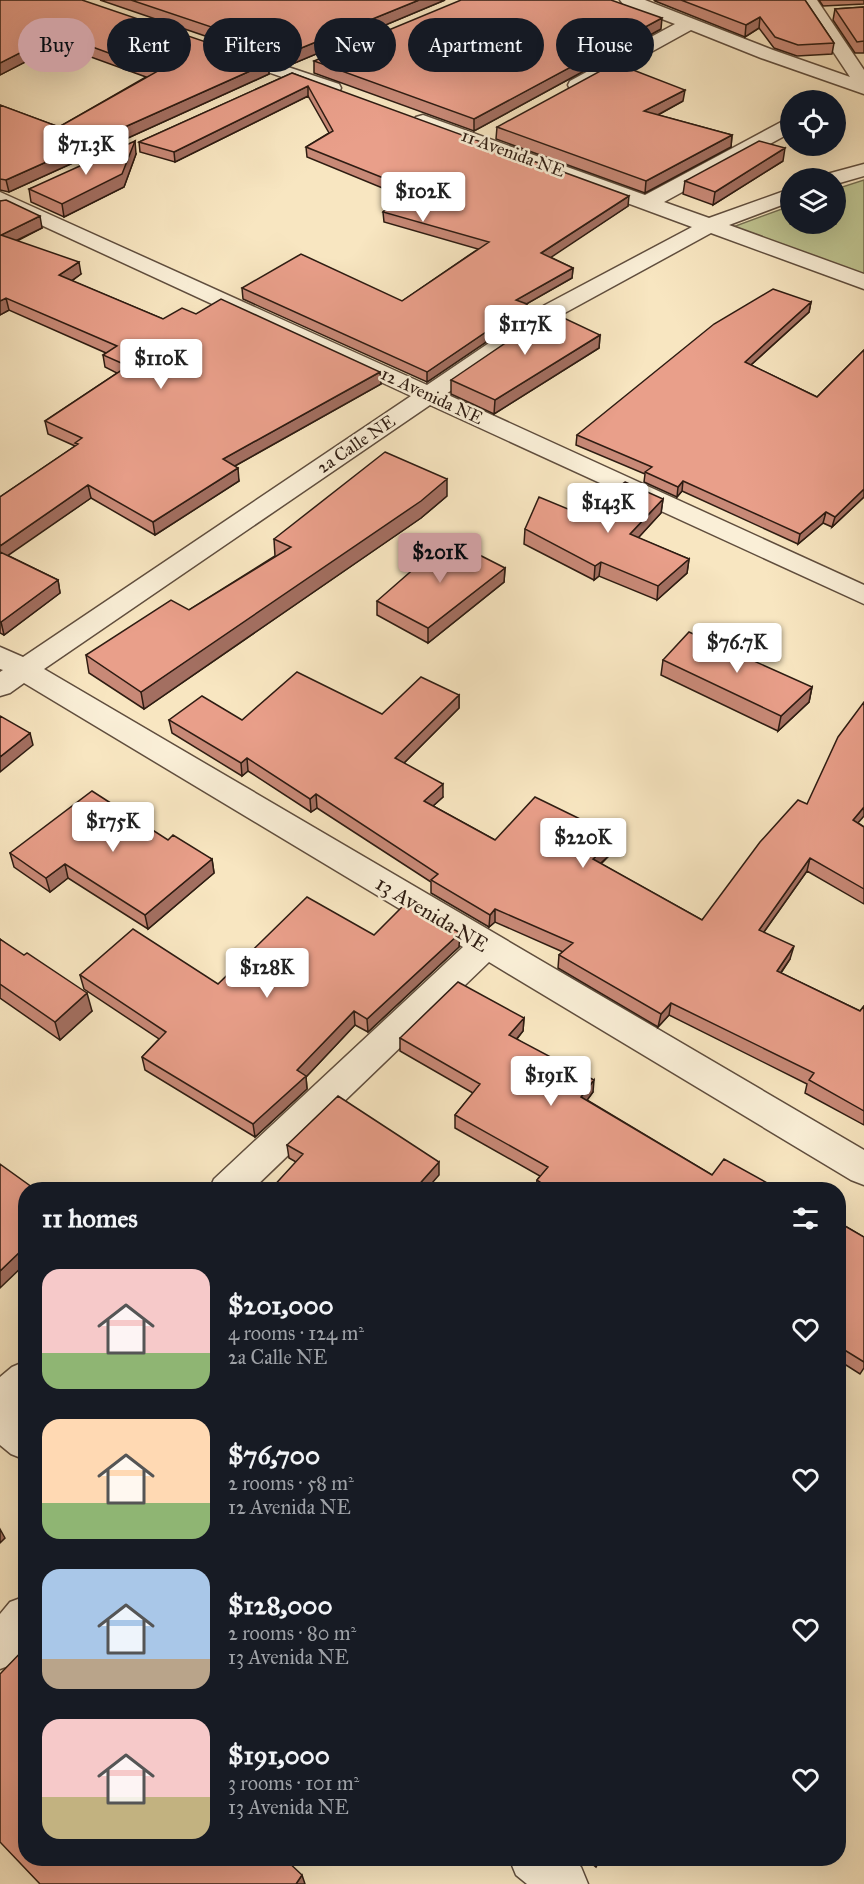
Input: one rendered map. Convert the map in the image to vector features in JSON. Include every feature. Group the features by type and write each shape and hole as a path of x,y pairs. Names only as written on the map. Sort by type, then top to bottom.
{"street":[{"path":"629,0 864,87"},
{"path":"812,7 864,87"},
{"path":"812,7 840,12"},
{"path":"565,91 689,24"},
{"path":"269,83 313,64"},
{"path":"288,72 347,94"},
{"path":"846,99 864,87"},
{"name":"11 Avenida NE","path":"403,114 864,282"},
{"path":"475,140 494,129"},
{"path":"648,202 780,131"},
{"path":"846,175 864,170"},
{"path":"3,202 31,192"},
{"name":"2a Calle NE","path":"8,671 430,394 552,310 711,225 780,199"},
{"name":"12 Avenida NE","path":"3,202 430,394 864,595"},
{"name":"13 Avenida NE","path":"8,671 485,946 864,1169"},
{"path":"235,1182 485,946"},
{"path":"0,1404 18,1387"},
{"path":"0,1419 18,1434"},
{"path":"0,1647 18,1627"},
{"path":"543,1866 564,1884"}],"green space":[{"path":"864,180 864,281 722,231 780,210 780,234 846,234 846,186"}],"building":[{"path":"0,0 82,0 135,18 107,18 107,52 95,48 95,18 18,18 18,54 0,63"},
{"path":"131,0 419,0 375,18 314,18 314,43 302,48 302,18 203,18 203,24 191,20 191,18 185,18"},
{"path":"461,0 611,0 662,18 654,22 654,18 556,18 556,72 561,72 474,119 344,72 396,72 396,27 408,22 408,72 544,72 544,18 418,18"},
{"path":"681,0 805,0 834,43 798,45 775,37 760,17 746,25"},
{"path":"864,7 864,41 857,42 835,9"},
{"path":"191,37 203,41 203,72 248,72 6,180 0,179 0,105 59,127 156,72 191,72"},
{"path":"598,72 638,72 685,90 644,111 732,135 646,181 497,127"},
{"path":"292,73 629,196 541,253 573,268 516,300 527,304 427,372 242,288 301,254 402,301 489,242 383,212 411,189 306,147 333,131 308,86 174,152 139,142"},
{"path":"135,141 122,174 62,204 29,189"},
{"path":"759,141 780,147 780,151 715,192 685,181"},
{"path":"6,200 40,216 1,235 79,262 59,275 163,319 182,308 196,314 221,299 380,372 223,459 238,468 153,522 88,485 0,546 0,497 78,444 75,443 82,438 45,421 128,366 103,355 117,346 6,298 0,301 0,201"},
{"path":"773,289 811,302 745,362 817,397 864,350 864,489 835,517 826,512 800,534 683,481 678,487 645,472 652,467 577,435 714,324"},
{"path":"551,312 600,335 495,400 451,380"},
{"path":"385,452 447,479 421,501 141,692 86,655 171,600 189,610 291,547 274,539"},
{"path":"625,482 663,499 630,534 689,559 658,586 601,562 595,566 525,529 539,497 580,514"},
{"path":"448,539 505,568 428,628 377,601"},
{"path":"0,552 58,580 1,622 0,622"},
{"path":"689,632 812,687 781,716 663,660"},
{"path":"297,672 382,714 421,677 459,695 395,758 443,784 424,801 495,840 535,797 617,837 593,859 702,920 760,842 798,800 807,804 838,737 864,702 864,807 853,820 864,827 864,889 810,858 759,930 794,946 777,971 860,1011 864,1006 864,1111 809,1080 814,1073 671,1003 661,1014 559,955 573,943 495,909 490,915 431,880 438,874 316,794 310,799 247,758 241,763 169,720 202,696 242,720"},
{"path":"0,716 30,733 0,757"},
{"path":"92,791 168,840 173,835 212,859 145,915 65,864 46,878 10,853"},
{"path":"307,897 374,935 407,902 460,933 367,1019 354,1011 297,1070 306,1076 253,1124 142,1057 166,1032 80,975 133,929 218,984"},
{"path":"0,939 24,955 27,953 87,993 55,1022 0,984"},
{"path":"458,982 524,1018 509,1035 594,1080 581,1097 712,1175 724,1159 766,1182 540,1182 537,1180 548,1167 455,1115 480,1084 400,1038"},
{"path":"338,1096 439,1162 421,1182 277,1182 303,1154 287,1145"},
{"path":"0,1164 25,1182 18,1182 18,1254 0,1271"},
{"path":"846,1227 864,1237 864,1362 846,1351"},
{"path":"18,1655 18,1861 0,1842 0,1674"},
{"path":"23,1866 292,1866 302,1875 296,1884 40,1884"}]}
